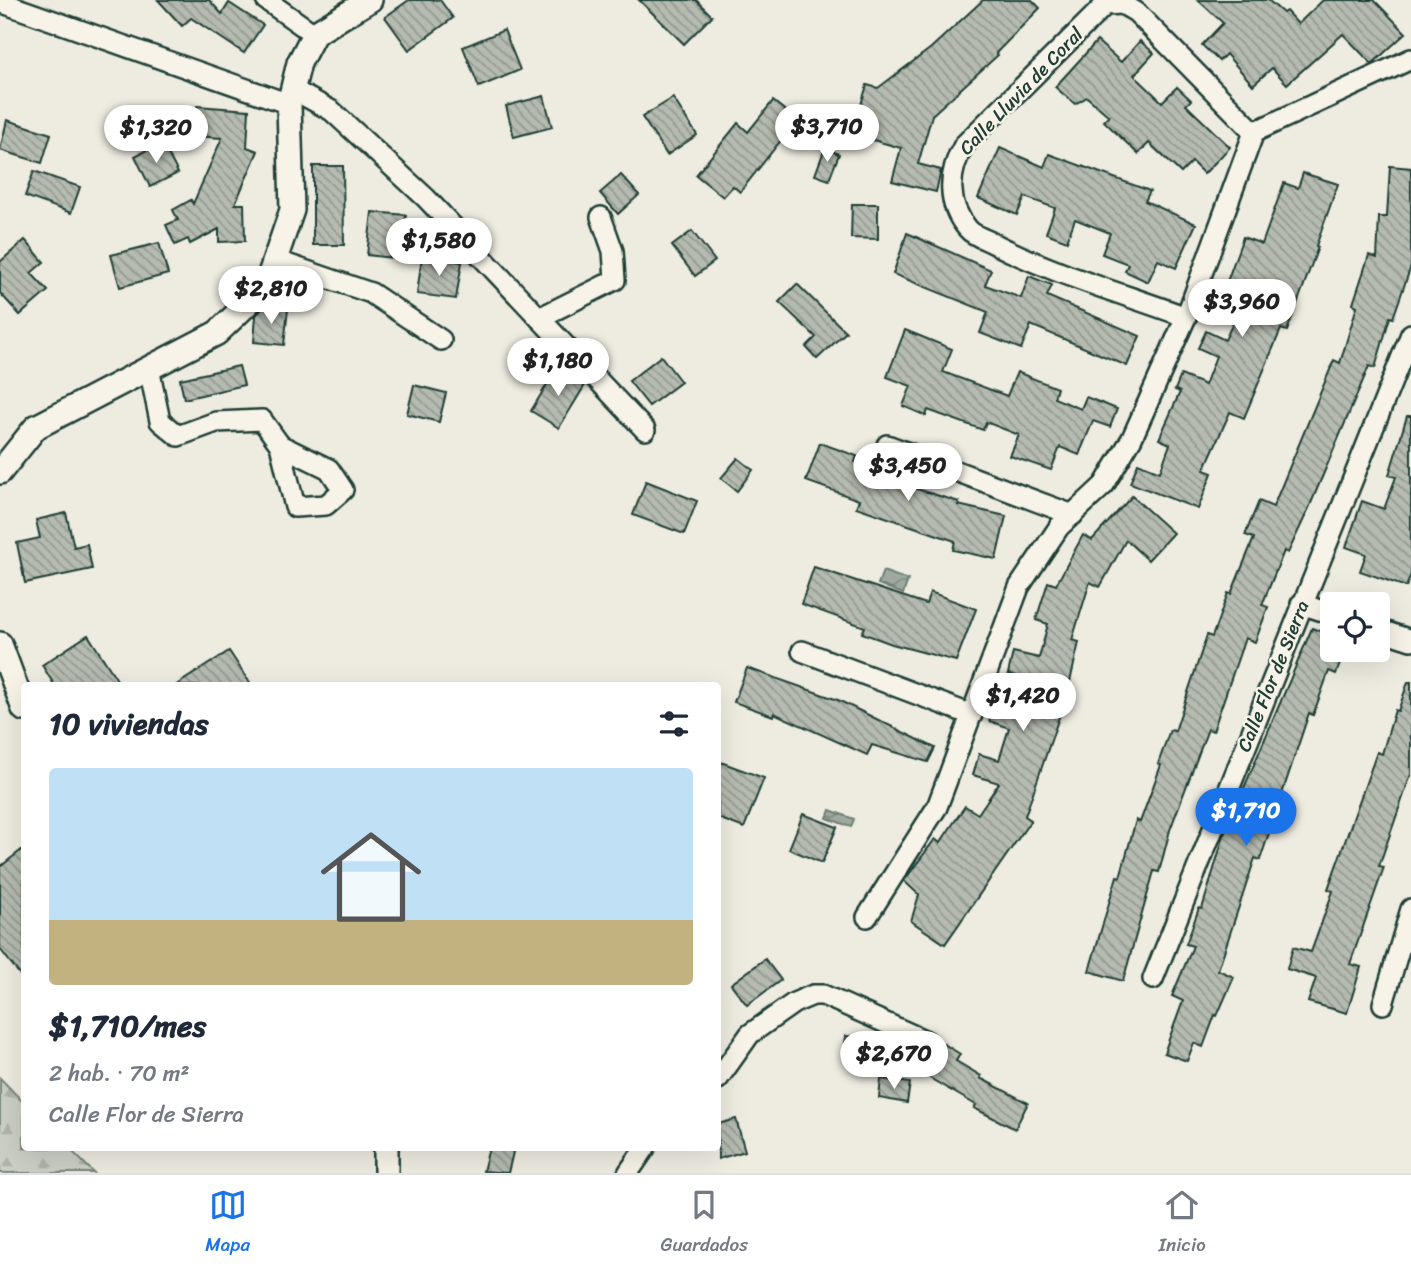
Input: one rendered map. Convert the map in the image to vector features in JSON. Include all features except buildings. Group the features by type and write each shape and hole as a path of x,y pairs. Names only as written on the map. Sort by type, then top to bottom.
{"street":[{"path":"266,0 314,34"},
{"path":"0,471 36,427 217,333 266,286 292,210 290,96 299,63 314,34 370,0"},
{"path":"0,2 332,111 426,198 645,430"},
{"name":"Calle Lluvia de Coral","path":"1186,317 1018,256 969,231 955,207 950,188 953,163 964,145 1105,5 1122,5 1136,12 1254,132"},
{"path":"867,917 937,807 1019,587 1059,527 1104,485 1132,438 1186,317 1254,132 1411,59"},
{"path":"539,318 615,280 613,251 601,217"},
{"path":"275,260 371,293 441,340"},
{"name":"Calle Flor de Sierra","path":"1153,979 1411,334"},
{"path":"149,368 160,421 178,436 216,422 262,420 279,445"},
{"path":"887,445 1073,515"},
{"path":"1301,604 1320,610"},
{"path":"1390,633 1411,640"},
{"path":"0,644 21,701"},
{"path":"802,651 972,715"},
{"path":"1383,1004 1411,909"},
{"path":"721,1075 750,1034 794,1003 813,995 823,995 926,1041"},
{"path":"386,1151 386,1173"},
{"path":"628,1173 643,1151"}],"green space":[{"path":"0,1078 21,1100 21,1151 72,1151 94,1173 0,1173"}],"water":[{"path":"883,571 908,580 903,594 878,584"},
{"path":"830,810 854,819 851,827 827,818"}]}
